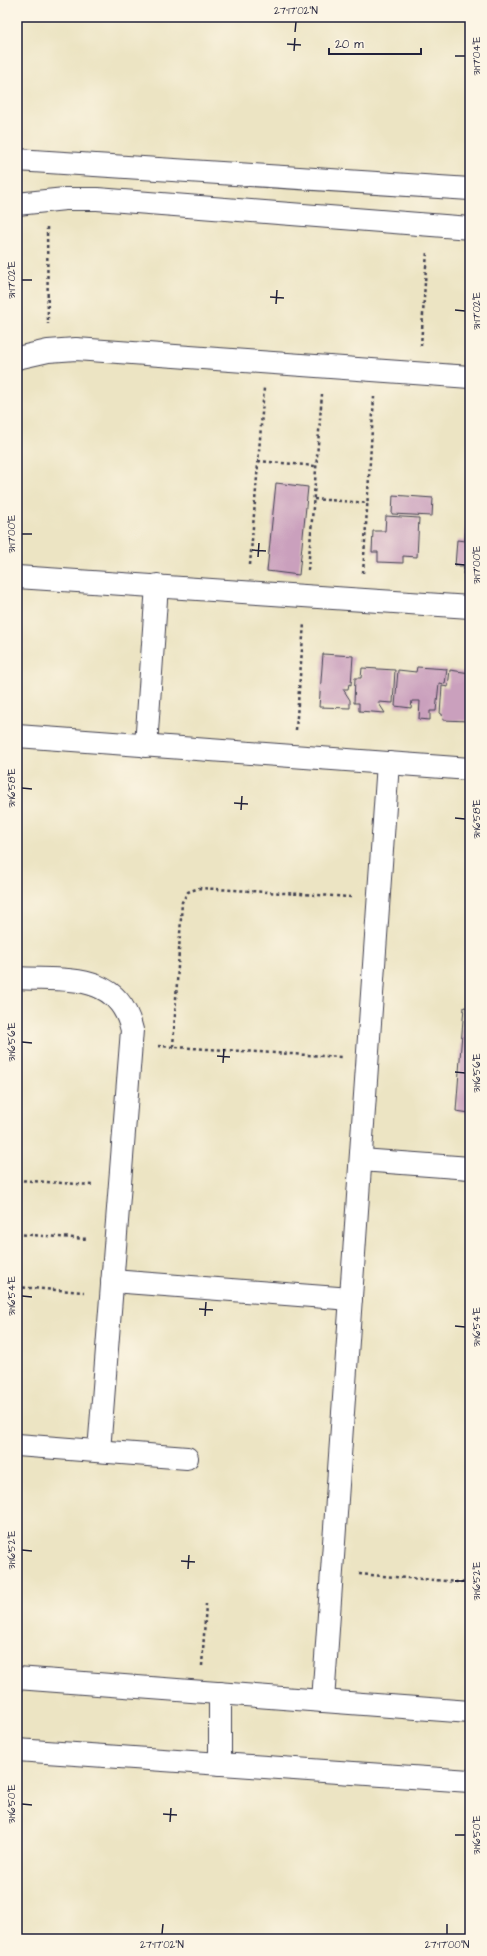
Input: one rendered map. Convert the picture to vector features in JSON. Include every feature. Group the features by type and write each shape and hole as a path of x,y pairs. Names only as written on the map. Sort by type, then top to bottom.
{"street":[{"path":"17,160 470,189"},
{"path":"17,204 97,199 470,228"},
{"path":"17,358 48,351 76,349 470,377"},
{"path":"17,577 248,591 470,607"},
{"path":"146,746 157,585"},
{"path":"17,736 470,768"},
{"path":"323,1701 388,763"},
{"path":"17,978 87,982 100,986 112,994 122,1004 132,1030 98,1451"},
{"path":"361,1160 470,1168"},
{"path":"112,1288 351,1299"},
{"path":"17,1445 187,1458"},
{"path":"17,1678 470,1712"},
{"path":"210,1693 220,1764"},
{"path":"17,1750 470,1781"}],"path":[{"path":"46,201 48,351"},
{"path":"420,373 429,225"},
{"path":"248,591 266,362"},
{"path":"294,756 324,367"},
{"path":"362,599 376,370"},
{"path":"258,461 316,466"},
{"path":"314,499 368,503"},
{"path":"173,1047 182,902 188,892 199,888 379,899"},
{"path":"132,1044 368,1058"},
{"path":"17,1180 120,1187"},
{"path":"17,1234 116,1241"},
{"path":"17,1287 112,1288"},
{"path":"332,1572 470,1583"},
{"path":"206,1604 210,1693"}],"building":[{"path":"276,483 308,487 299,575 267,571"},
{"path":"393,495 433,498 432,516 392,514"},
{"path":"386,516 419,518 417,557 403,556 403,563 378,562 378,552 372,552 373,531 385,531"},
{"path":"466,524 470,525 470,574 463,574 464,566 455,566 457,540 465,541"},
{"path":"323,654 353,656 351,685 349,684 348,689 343,689 350,700 350,708 319,707"},
{"path":"417,667 447,669 445,684 439,683 436,711 430,711 430,720 419,719 420,701 412,701 411,708 395,706 398,670 416,672"},
{"path":"362,668 395,670 393,703 378,702 385,713 359,711 359,703 354,703 355,678 361,678"},
{"path":"450,670 470,673 470,712 468,712 468,721 443,720 442,714 440,714 442,686 448,687"},
{"path":"464,1007 470,1008 470,1113 456,1111"}]}
